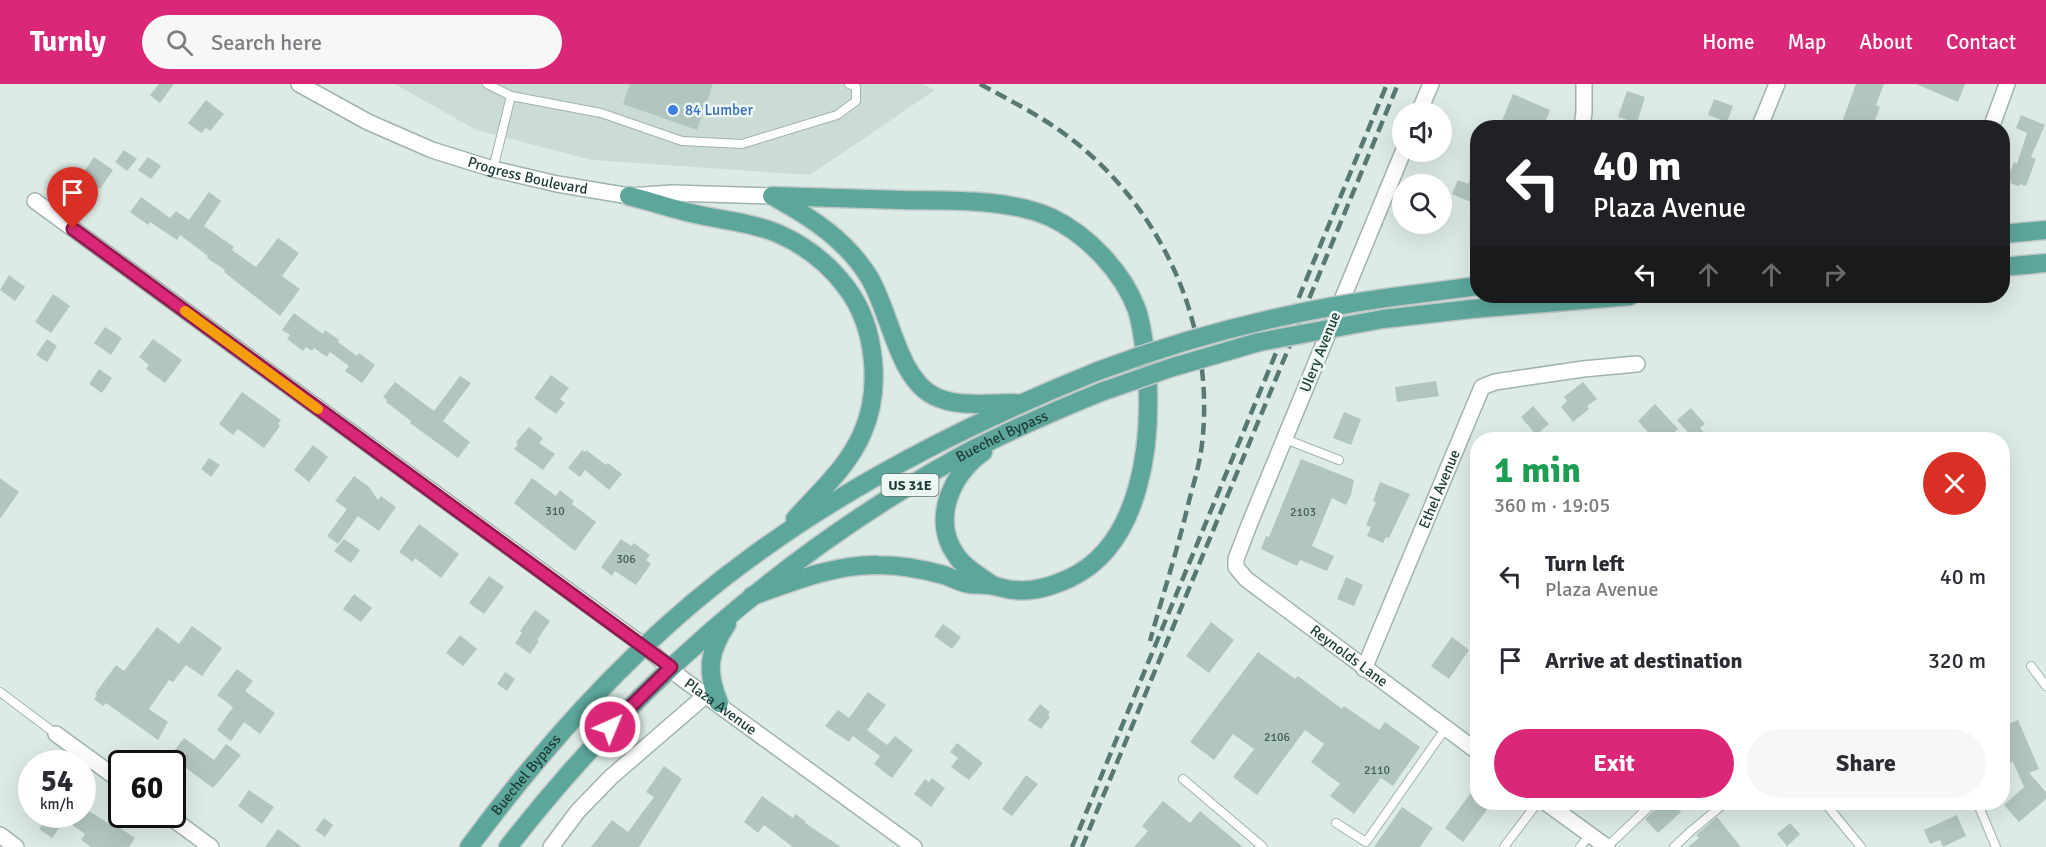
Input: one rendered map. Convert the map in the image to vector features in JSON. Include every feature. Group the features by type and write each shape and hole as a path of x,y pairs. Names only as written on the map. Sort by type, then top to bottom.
{"main road":[{"path":"629,196 698,214 762,227 801,245 817,256 847,288 865,324 874,371 873,397 863,433 837,475 778,538"},
{"path":"772,196 810,217 837,239 859,264 876,291 905,366 916,383 923,389 941,399 954,401 1019,403"},
{"path":"752,596 826,572 875,564 920,568 969,584 992,585 1013,590 1028,591 1071,578 1095,561 1116,537 1125,522 1145,458 1148,423 1146,360 1141,328 1131,297 1109,264 1061,223 1029,210 978,203 772,196"},
{"path":"2010,233 2046,230"},
{"path":"2010,266 2046,263"},
{"name":"Buechel Bypass","path":"469,847 553,741 644,646 714,586 778,538 861,486 1019,403 1181,341 1235,326 1323,307 1470,287"},
{"name":"Buechel Bypass","path":"508,847 595,743 671,667 737,609 828,538 949,463 1013,431 1101,392 1259,342 1383,318 1545,303"},
{"path":"992,585 957,558 945,530 944,513 951,490 962,471 975,458 1013,431"},
{"path":"712,699 710,658 718,637 737,609"}],"street":[{"name":"Progress Boulevard","path":"299,84 368,122 432,150 493,169 557,184 629,196 672,193 772,196"},
{"path":"1423,102 1431,84"},
{"path":"1583,120 1584,84"},
{"path":"1762,120 1777,84"},
{"path":"1994,120 2007,84"},
{"name":"Ulery Avenue","path":"1238,553 1399,162"},
{"name":"Plaza Avenue","path":"35,201 644,646 712,699 914,847"},
{"name":"Ethel Avenue","path":"1364,669 1482,387 1495,382 1583,369 1637,364"},
{"name":"Reynolds Lane","path":"1238,553 1236,567 1246,579 1470,746"},
{"path":"551,847 578,811 611,777 712,699"},
{"path":"56,734 108,772"},
{"path":"1553,810 1585,841 1607,847"},
{"path":"185,828 211,847"},
{"path":"0,835 16,847"}],"lane":[{"path":"487,84 511,96 601,113 681,141 742,144 837,115 856,101 856,87 849,84"},
{"path":"493,169 511,96"},
{"path":"1285,439 1339,460"},
{"path":"2031,666 2046,686"},
{"path":"0,692 56,734"},
{"path":"1336,823 1366,842 1446,729"},
{"path":"1183,779 1263,847"},
{"path":"1504,847 1532,810"},
{"path":"1607,847 1646,810"},
{"path":"1674,847 1716,810"},
{"path":"1831,810 1861,847"},
{"path":"1980,810 1996,847"}],"shaded area":[{"name":"84 Lumber","path":"395,84 923,84 935,90 810,175 592,160 476,130"}],"building":[{"path":"159,84 174,84 160,103 150,95"},
{"path":"630,84 713,84 697,130 623,104"},
{"path":"1856,84 1884,84 1876,105 1880,107 1875,120 1843,120"},
{"path":"1916,84 1965,84 1958,102"},
{"path":"1627,91 1645,97 1638,120 1618,117"},
{"path":"1513,94 1550,110 1546,120 1502,120"},
{"path":"1714,99 1733,106 1728,120 1708,115"},
{"path":"206,100 224,114 210,131 206,128 201,133 188,123"},
{"path":"2021,115 2045,125 2031,157 2036,159 2026,186 2010,183 2010,172 2014,162 2017,164 2027,133 2016,128"},
{"path":"124,150 137,159 127,171 115,162"},
{"path":"94,157 113,170 100,189 81,176"},
{"path":"148,157 161,166 151,179 138,170"},
{"path":"1470,179 1470,202 1452,194 1458,180 1468,184"},
{"path":"209,192 221,201 204,226 234,247 232,250 256,267 278,238 299,253 282,276 300,289 280,316 180,235 177,240 150,222 148,225 130,212 141,197 170,218 176,211 189,220"},
{"path":"9,275 25,287 15,301 0,290"},
{"path":"53,294 70,306 51,333 35,322"},
{"path":"294,313 323,334 325,330 357,356 359,353 375,365 362,383 345,371 349,366 330,352 327,357 314,348 312,351 306,347 303,351 287,339 290,335 282,330"},
{"path":"105,327 122,338 111,355 94,343"},
{"path":"47,339 57,346 47,362 36,355"},
{"path":"153,339 182,360 165,383 146,369 149,365 139,357"},
{"path":"99,369 112,378 102,393 89,384"},
{"path":"551,375 569,388 560,399 565,403 556,414 534,398"},
{"path":"460,376 471,383 443,421 470,442 458,458 410,423 411,421 386,402 387,400 383,397 395,382 434,411"},
{"path":"1436,381 1439,396 1397,402 1395,387"},
{"path":"1583,382 1597,399 1587,406 1589,409 1573,422 1561,407 1567,401 1564,397"},
{"path":"242,392 281,420 278,424 280,426 264,448 238,429 233,435 219,424"},
{"path":"1655,404 1678,429 1675,432 1648,432 1638,421"},
{"path":"1533,406 1549,424 1540,432 1534,432 1521,417"},
{"path":"1691,408 1705,424 1700,428 1704,432 1688,432 1677,420"},
{"path":"1344,412 1361,419 1351,445 1333,438"},
{"path":"529,427 543,438 539,443 555,454 543,470 514,449 518,444 516,442"},
{"path":"313,445 328,457 309,482 294,470"},
{"path":"582,450 585,452 586,450 606,465 608,463 622,474 609,490 585,470 580,477 568,468"},
{"path":"209,458 220,465 211,477 201,469"},
{"path":"1301,459 1354,480 1346,505 1332,498 1312,546 1334,556 1327,571 1300,560 1297,566 1261,549 1266,536 1269,537"},
{"path":"354,476 369,487 378,500 381,496 396,507 379,531 358,516 338,544 327,536 347,509 335,501"},
{"path":"0,478 19,492 0,519"},
{"path":"532,478 556,496 560,490 574,501 572,504 596,522 575,551 514,503"},
{"path":"1380,482 1410,494 1389,538 1386,537 1383,543 1367,536 1371,527 1366,525 1376,502 1373,501"},
{"path":"419,524 459,554 441,578 415,558 413,562 399,552"},
{"path":"344,539 360,550 351,563 334,551"},
{"path":"621,539 631,546 634,543 650,555 646,560 651,564 636,585 615,571 612,576 601,567"},
{"path":"489,576 504,587 484,614 469,603"},
{"path":"1346,577 1363,585 1354,606 1337,599"},
{"path":"354,594 372,608 361,622 343,609"},
{"path":"535,610 550,621 530,654 515,643 522,633 520,631"},
{"path":"1211,622 1234,640 1209,673 1186,656"},
{"path":"943,624 961,637 952,649 934,636"},
{"path":"192,626 222,648 202,676 186,665 173,682 169,680 149,709 168,722 158,740 106,703 103,706 94,699 97,695 95,694 116,665 124,671 157,627 179,644"},
{"path":"460,635 477,649 463,666 446,653"},
{"path":"1452,637 1469,650 1449,679 1431,666"},
{"path":"1258,652 1295,679 1298,676 1342,709 1344,706 1379,730 1385,722 1420,747 1393,786 1381,778 1354,814 1330,796 1340,784 1311,762 1324,744 1305,730 1257,795 1233,777 1254,749 1233,734 1214,760 1190,742"},
{"path":"237,669 253,681 245,691 275,713 260,734 244,722 231,741 217,730 233,707 217,695"},
{"path":"505,672 515,679 507,691 497,684"},
{"path":"868,692 886,705 867,730 887,745 895,736 913,750 892,778 874,764 880,756 853,736 849,742 825,726 838,710 849,718"},
{"path":"1040,704 1050,712 1048,715 1050,717 1041,729 1028,720"},
{"path":"2018,720 2039,769 2029,773 2046,792 2046,799 2019,822 2008,810 2010,800 2024,787 2013,762 2010,763 2010,724"},
{"path":"184,738 214,760 226,744 241,755 213,788 186,768 186,750 175,750"},
{"path":"957,743 983,763 969,780 951,767 958,758 950,752"},
{"path":"664,766 682,779 639,847 591,847 612,820 628,832 654,797 646,792"},
{"path":"1026,775 1038,784 1012,816 1002,809"},
{"path":"932,778 945,788 931,807 914,794 925,779 929,782"},
{"path":"249,790 274,807 262,824 238,806"},
{"path":"1470,794 1470,810 1487,810 1463,842 1445,828"},
{"path":"762,796 793,818 796,814 805,823 841,847 793,847 764,825 758,833 744,822"},
{"path":"1163,801 1190,823 1200,811 1243,847 1134,847 1148,831 1142,826"},
{"path":"1402,807 1433,828 1420,847 1374,847"},
{"path":"1655,810 1679,810 1681,812 1658,833 1645,819"},
{"path":"1957,815 1966,836 1943,847 1940,840 1930,844 1924,830"},
{"path":"96,816 108,823 108,828 120,828 135,838 129,847 91,847 81,840 85,834 76,828 96,828"},
{"path":"1717,817 1741,847 1688,847 1699,838 1696,835"},
{"path":"324,818 333,825 325,837 315,830"},
{"path":"1790,823 1800,834 1787,846 1777,834"},
{"path":"40,828 59,828 52,838"},
{"path":"278,829 302,847 265,847"}],"railway":[{"path":"980,84 1056,128 1100,164 1129,196 1154,232 1175,272 1190,313 1200,356 1204,400 1202,444 1180,536 1150,641"},
{"path":"1072,847 1387,84"},
{"path":"1082,847 1398,84"}],"slow traffic":[{"path":"185,311 318,409"}],"place":[{"name":"84 Lumber","path":"673,110"}],"route":[{"path":"73,229 671,667 610,727"}]}
